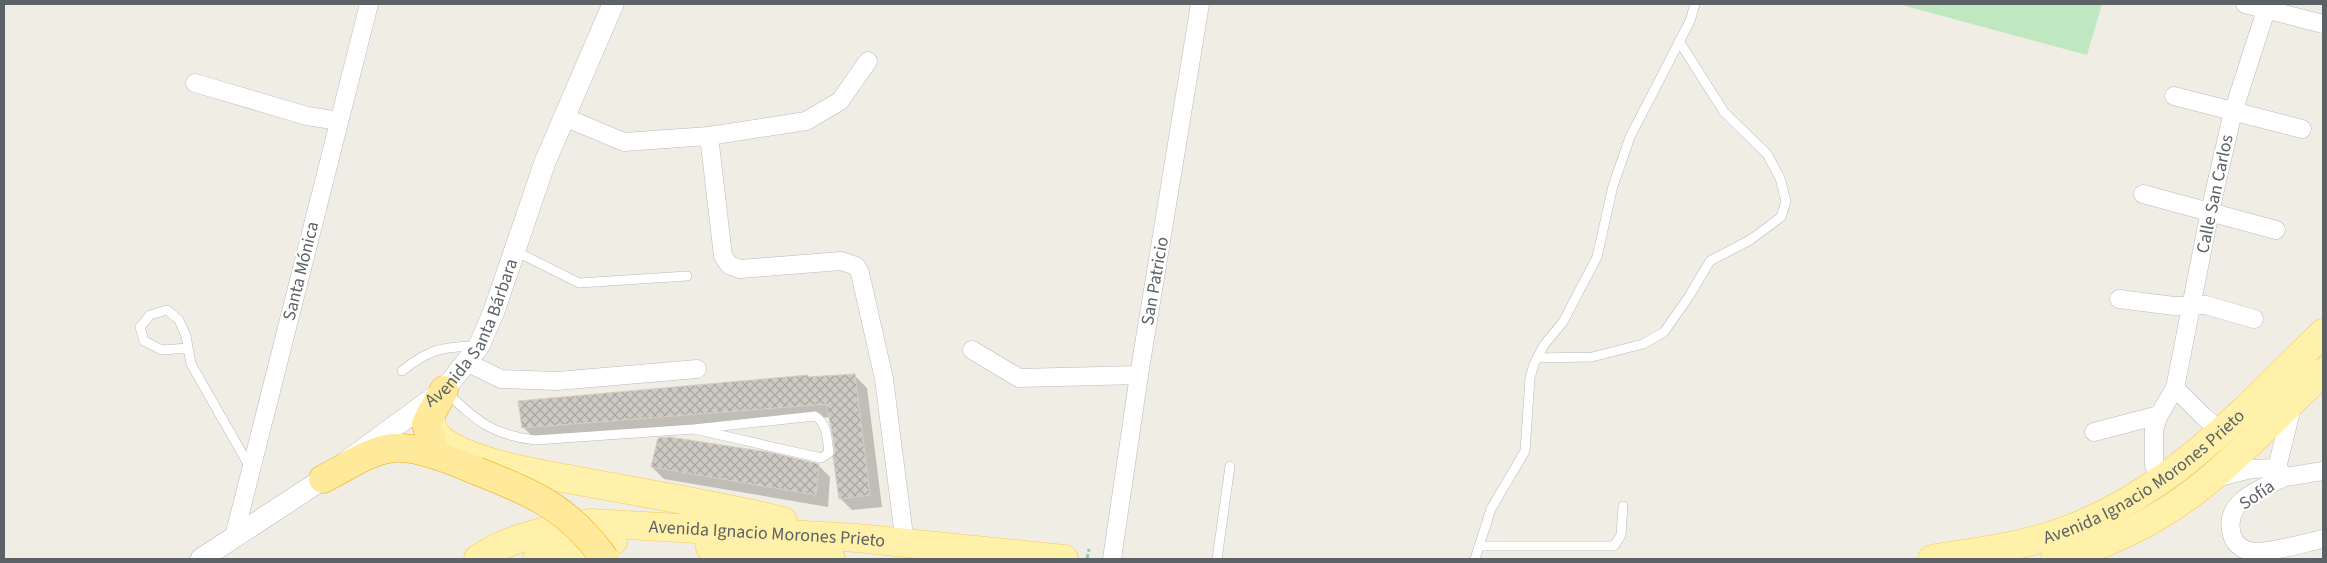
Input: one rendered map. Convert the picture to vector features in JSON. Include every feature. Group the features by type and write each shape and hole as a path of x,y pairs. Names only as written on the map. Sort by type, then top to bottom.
{"highway":[{"path":"436,455 426,428 438,401"},
{"path":"322,478 386,450 396,448 436,455 535,494 555,507 589,536 605,559"}],"main road":[{"name":"Avenida Ignacio Morones Prieto","path":"1932,559 2058,534 2114,510 2160,482 2191,459 2222,432 2323,334"},
{"name":"Avenida Ignacio Morones Prieto","path":"2055,559 2114,538 2161,514 2209,480 2323,372"},
{"path":"438,401 431,423 434,432 444,442 459,450 514,468 744,511 857,538"},
{"name":"Avenida Ignacio Morones Prieto","path":"455,559 485,554 556,528 591,523 857,538 1064,559"},
{"name":"Avenida Ignacio Morones Prieto","path":"537,559 576,546 611,541 690,545 831,559"}],"street":[{"name":"Santa Mónica","path":"234,537 368,4"},
{"name":"Avenida Santa Bárbara","path":"201,559 438,401 488,329 545,162 613,4"},
{"name":"San Patricio","path":"1112,559 1139,375 1200,4"},
{"path":"2245,4 2267,6 2323,24"},
{"name":"Calle San Carlos","path":"2160,482 2155,469 2154,429 2159,415 2175,388 2210,211 2233,112 2267,6"},
{"path":"564,117 624,142 709,136 806,121 840,101 868,61"},
{"path":"196,83 307,116 339,121"},
{"path":"2174,96 2302,128"},
{"path":"709,136 724,256 729,264 740,268 841,261 856,266 860,273 884,379 905,544"},
{"path":"2143,194 2276,230"},
{"path":"2119,299 2192,307 2206,305 2254,319"},
{"path":"972,350 1019,378 1139,375"},
{"path":"472,354 501,379 557,381 697,369"},
{"path":"2175,388 2222,432"},
{"path":"2281,472 2294,399"},
{"path":"2094,432 2159,415"},
{"path":"2209,480 2251,469 2281,472 2323,471"},
{"name":"Sofía","path":"2281,472 2236,506 2231,516 2230,527 2234,541 2242,549 2256,552 2323,539"}],"lane":[{"path":"1476,559 1491,509 1525,451 1530,378 1537,358 1544,345 1563,322 1597,257 1612,186 1630,137 1690,21 1696,4"},
{"path":"1537,358 1592,357 1643,344 1664,332 1688,298 1710,261 1750,240 1781,217 1786,201 1780,178 1767,154 1724,112 1679,41"},
{"path":"515,250 578,283 688,276"},
{"path":"188,348 162,350 144,341 140,327 150,314 167,310 179,320 186,336 191,364 251,469"},
{"path":"402,371 425,354 447,347 472,354"},
{"path":"438,401 470,414 490,427 512,437 535,440 694,430 815,416 820,419 826,429 828,453 821,458 694,430"},
{"path":"1217,559 1230,466"},
{"path":"1479,546 1614,546 1618,543 1621,535 1623,506"}],"path":[{"path":"1087,559 1089,549"}],"green space":[{"path":"1898,4 2102,4 2087,55"}],"building":[{"path":"855,374 870,495 839,499 833,457 835,452 833,437 826,404 522,428 518,401 808,375 808,377"},
{"path":"669,437 768,452 819,464 816,495 651,467 658,438"}]}
